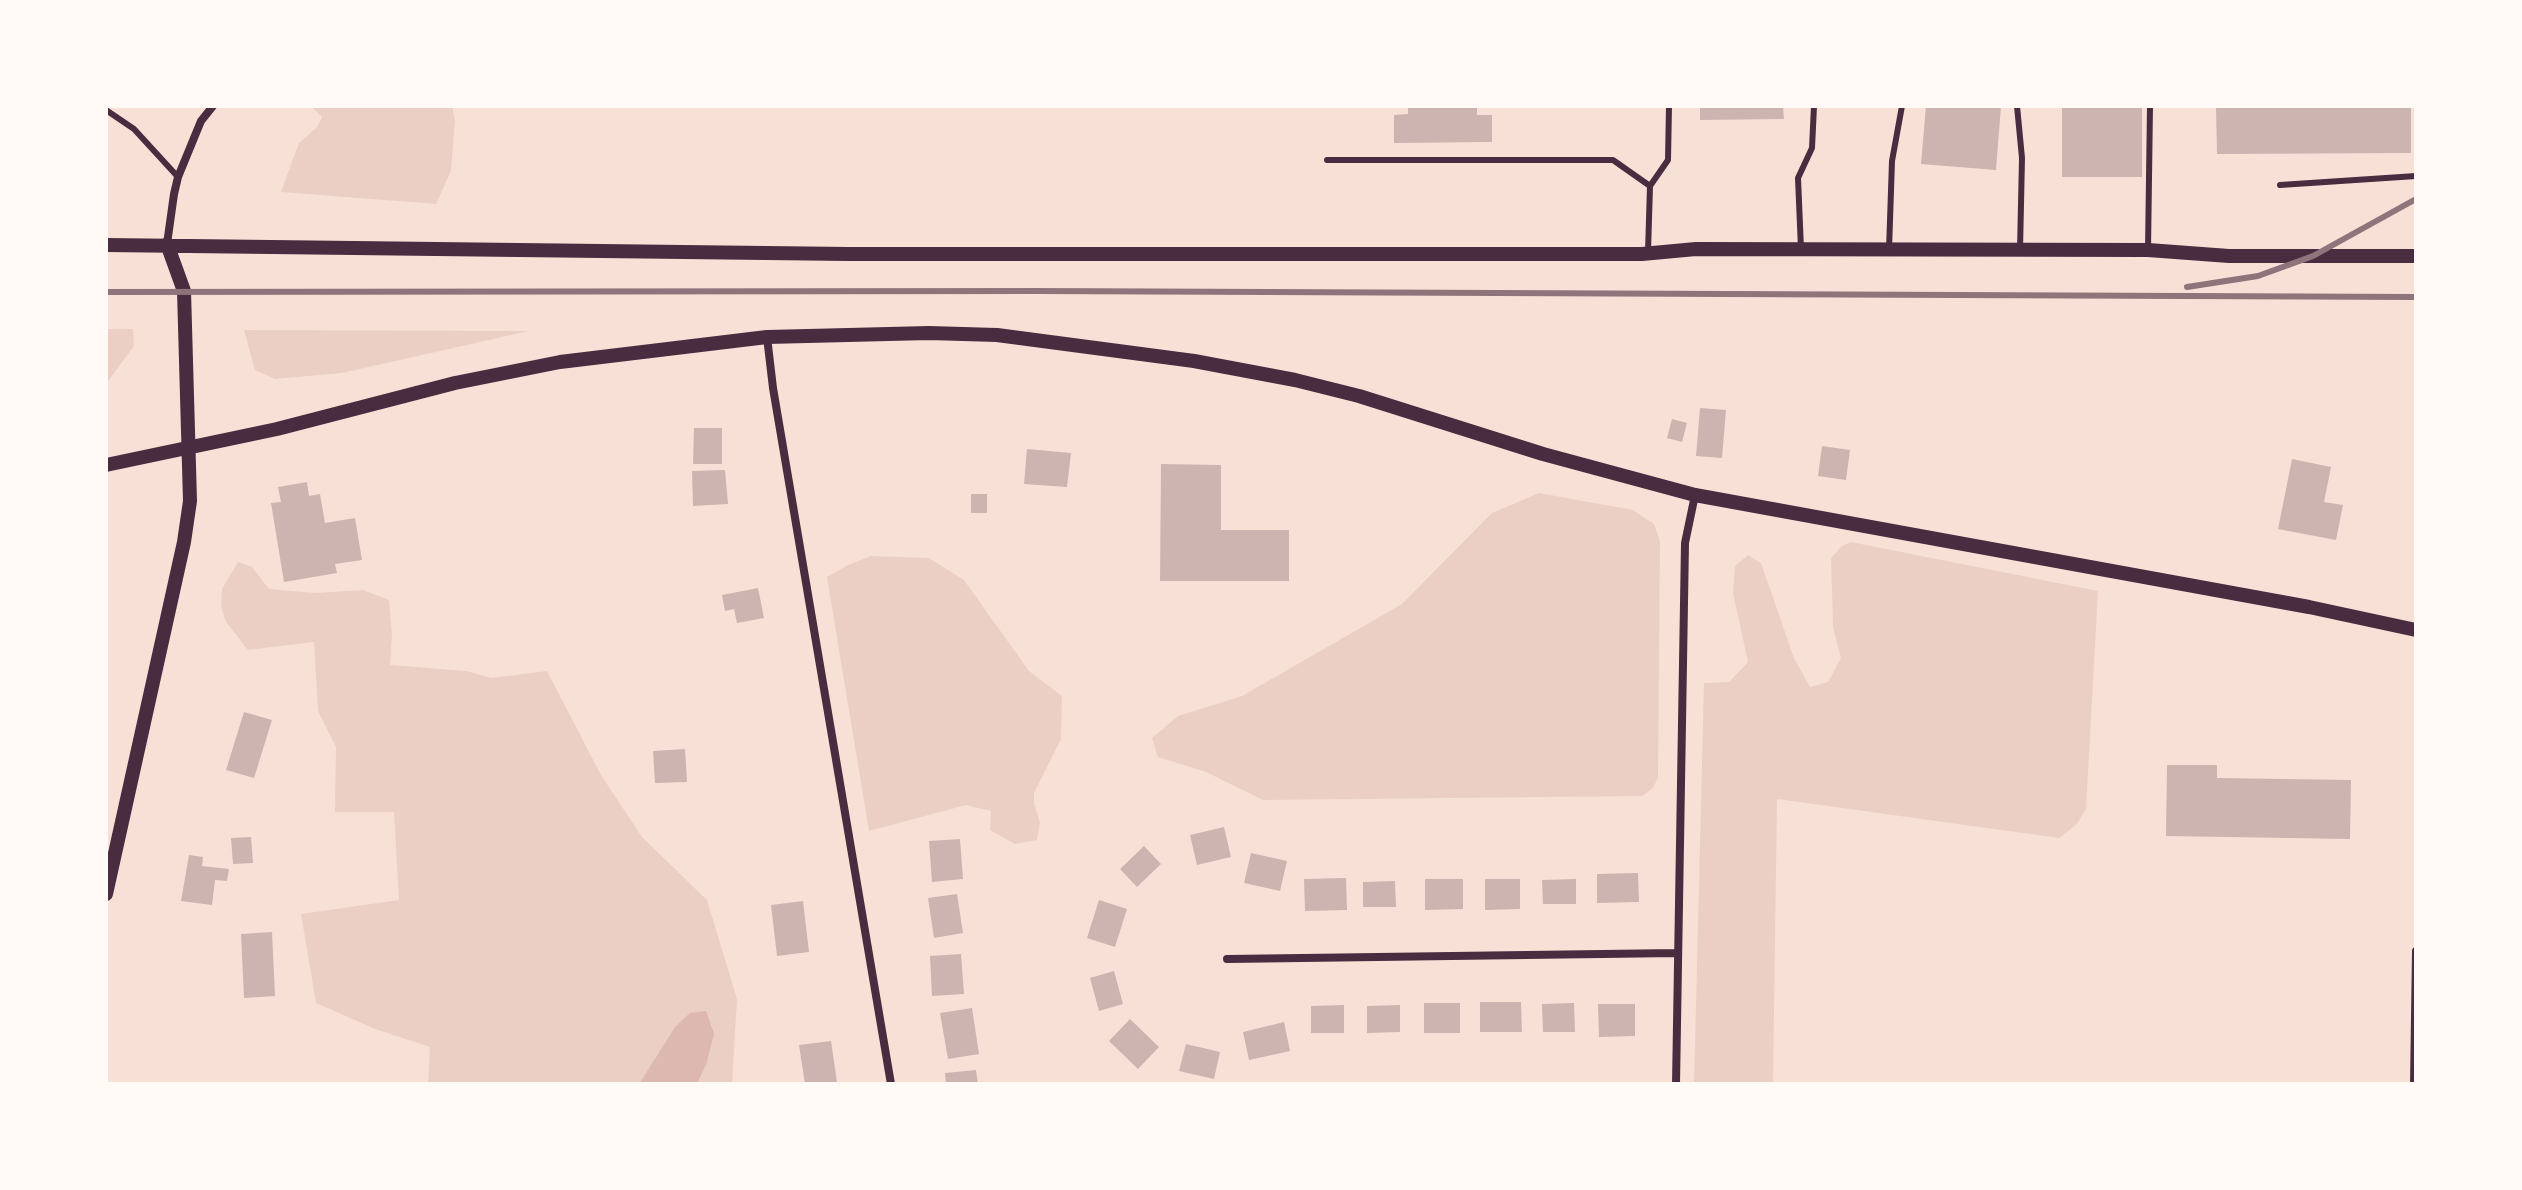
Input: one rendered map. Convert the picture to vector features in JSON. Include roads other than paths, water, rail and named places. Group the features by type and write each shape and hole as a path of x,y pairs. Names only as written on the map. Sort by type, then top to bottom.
{"street":[{"path":"106,894 184,542 190,501 184,291 167,244 178,177 201,121 213,106"},
{"path":"106,245 848,254 1648,254 1696,249 1801,249 2148,250 2229,256 2416,256"},
{"path":"106,465 189,449 507,372 642,351 767,337 929,333 997,335 1194,361 1359,396 1543,454 1695,495 2309,607 2416,630"},
{"path":"767,337 773,388 891,1084"},
{"path":"1676,1084 1685,543 1695,495"},
{"path":"2414,1084 2416,951"},
{"path":"1227,959 1677,953"}],"lane":[{"path":"1648,254 1650,186 1668,160 1669,106"},
{"path":"1801,249 1798,178 1812,148 1814,106"},
{"path":"1889,250 1892,161 1902,106"},
{"path":"2017,106 2022,158 2020,250"},
{"path":"2148,250 2150,106"},
{"path":"106,110 134,129 178,177"},
{"path":"1327,160 1613,160 1650,186"},
{"path":"2280,185 2416,176"}],"railway":[{"path":"2187,287 2258,276 2313,256 2416,199"},
{"path":"106,292 1037,291 2416,297"}]}
